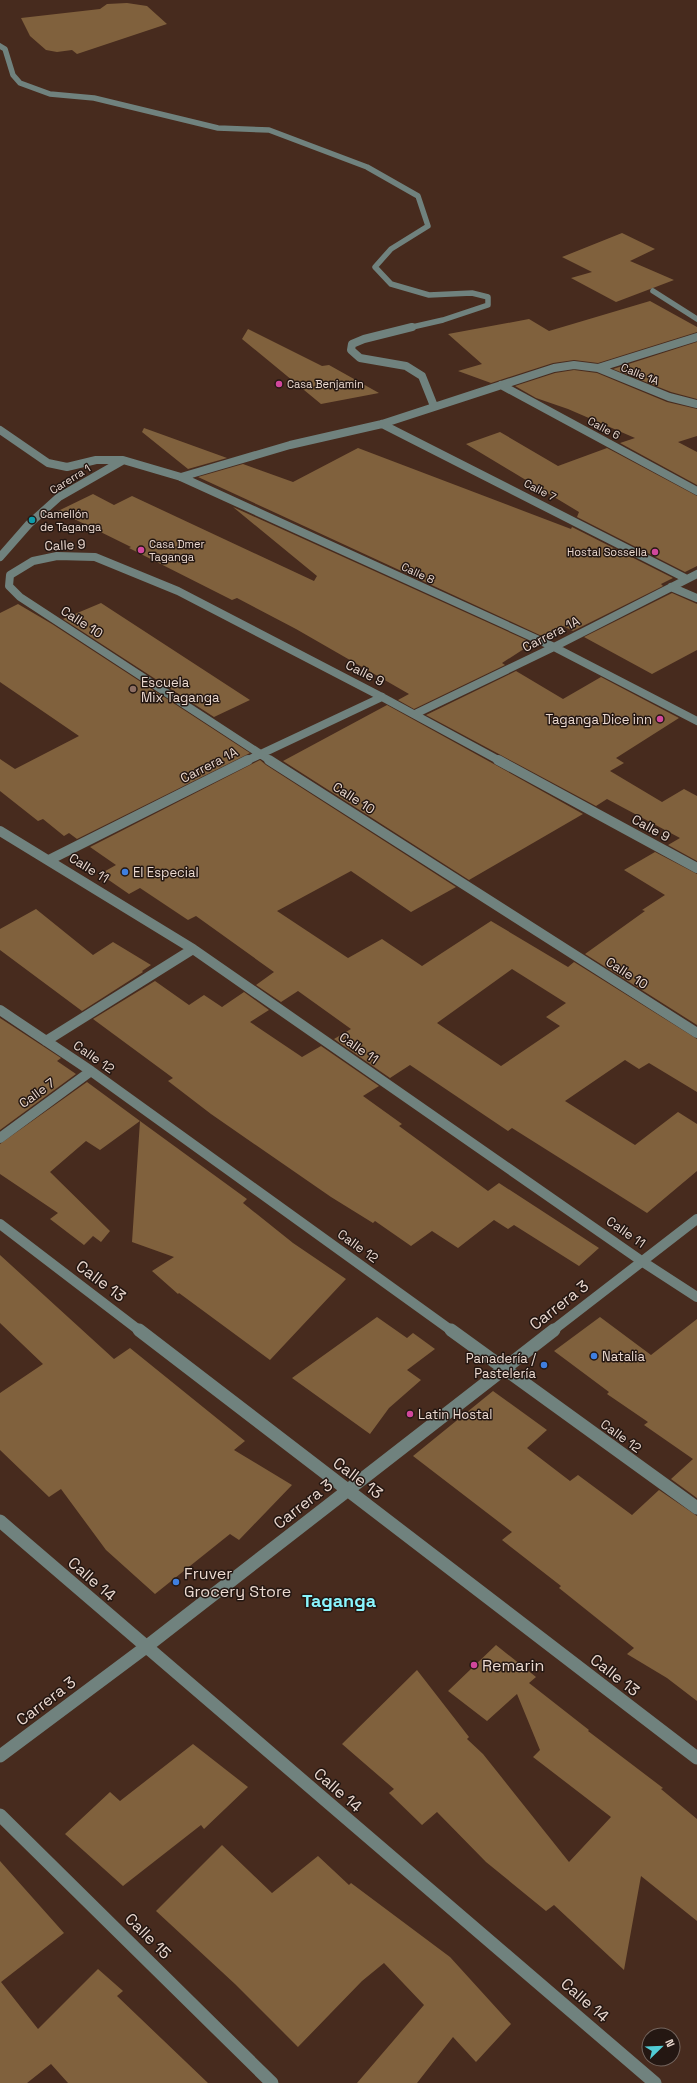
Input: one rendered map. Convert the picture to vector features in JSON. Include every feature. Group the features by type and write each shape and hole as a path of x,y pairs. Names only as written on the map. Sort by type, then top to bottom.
{"street":[{"path":"0,46 5,49 13,75 20,83 50,94 94,98 218,128 269,130 367,167 418,196 428,226 391,249 375,267 391,284 429,294 472,293 488,297 488,305 443,320 364,339 352,344 351,350 360,358 406,366 422,376 434,406"},
{"path":"653,291 697,320"},
{"path":"598,368 697,338"},
{"name":"Calle 1A","path":"181,477 290,445 382,424 554,368 574,365 598,368 663,395 697,404"},
{"name":"Calle 6","path":"501,385 697,491"},
{"name":"Calle 7","path":"382,424 687,579"},
{"name":"Calle 8","path":"0,430 48,463 67,466 96,460 123,460 181,477 554,647 697,721"},
{"name":"Carerra 1","path":"0,557 29,524 59,497 123,460"},
{"name":"Calle 9","path":"10,575 32,561 57,556 95,557 178,592 415,714 697,868"},
{"name":"Carrera 1A","path":"415,714 554,647 697,574"},
{"name":"Calle 10","path":"10,575 9,586 20,597 260,754 697,1033"},
{"path":"671,587 697,598"},
{"name":"Carrera 1A","path":"49,860 260,754 382,697"},
{"name":"Calle 11","path":"0,831 193,949 643,1262 697,1297"},
{"path":"46,1041 193,949"},
{"name":"Calle 12","path":"0,1010 91,1071 505,1368 697,1508"},
{"name":"Calle 7","path":"0,1138 91,1071"},
{"name":"Carrera 3","path":"0,1756 146,1647 349,1491 697,1219"},
{"name":"Calle 13","path":"0,1224 697,1758"},
{"name":"Calle 14","path":"0,1521 655,2083"},
{"name":"Calle 15","path":"0,1815 272,2083"}],"building":[{"path":"127,3 147,6 167,24 77,54 72,50 57,52 46,50 30,36 21,18 100,9 107,4"},
{"path":"622,233 655,249 630,261 674,280 616,302 571,278 592,272 562,257"},
{"path":"650,301 697,327 697,332 598,363 574,360 553,363 491,383 458,371 482,364 448,334 529,319 549,331"},
{"path":"248,329 322,366 329,365 379,393 321,404 242,339"},
{"path":"697,342 697,399 671,392 613,369"},
{"path":"574,370 597,373 667,402 697,409 697,436 678,442 697,452 697,485 620,443 635,438 568,409 536,398 515,386 555,373"},
{"path":"144,428 227,458 188,469 142,432"},
{"path":"500,432 558,466 607,448 697,496 697,566 685,572 577,517 579,512 466,444"},
{"path":"358,448 571,529 572,527 673,578 661,584 663,586 573,631 563,626 544,637 198,477 243,464 293,482"},
{"path":"93,494 114,505 132,496 314,581 317,576 233,507 533,643 502,663 505,665 414,709 398,700 409,694 296,629 237,598 232,600 58,511"},
{"path":"672,593 697,604 697,650 652,674 584,637"},
{"path":"101,603 250,700 214,717 63,619"},
{"path":"18,604 52,624 250,753 77,839 69,833 64,836 43,819 38,821 0,791 0,759 15,769 79,736 0,682 0,613"},
{"path":"516,671 563,699 601,677 679,718 616,758 624,763 610,771 662,802 684,789 697,796 697,861 668,845 680,838 607,799 596,806 426,715"},
{"path":"387,705 583,814 469,880 283,761"},
{"path":"260,760 456,887 411,912 351,871 277,911 348,958 382,939 422,966 491,921 568,967 574,962 697,1039 697,1092 649,1063 639,1069 625,1060 565,1101 635,1145 678,1112 697,1124 697,1171 647,1213 512,1128 508,1131 410,1065 390,1078 334,1039 351,1029 298,991 281,1002 256,985 274,972 196,916 188,920 140,888 129,894 100,874 116,865 90,847","holes":["512,969 566,1003 546,1017 560,1026 501,1066 437,1023"]},
{"path":"655,852 697,874 697,1025 585,954 645,911 642,910 665,895 624,870"},
{"path":"36,909 93,955 113,942 151,965 142,971 143,972 82,1011 0,950 0,929"},
{"path":"155,981 189,1005 204,995 222,1007 244,992 269,1010 250,1022 302,1057 321,1046 379,1086 363,1096 402,1124 399,1126 488,1191 499,1183 599,1248 579,1266 514,1225 508,1229 494,1220 458,1248 432,1231 411,1246 375,1221 373,1223 331,1197 211,1114 168,1081 173,1078 93,1019"},
{"path":"0,1018 61,1058 57,1061 76,1074 0,1130"},
{"path":"87,1082 140,1121 100,1150 86,1141 50,1172 110,1231 101,1242 93,1236 84,1245 50,1219 58,1213 0,1174 0,1144"},
{"path":"140,1121 247,1199 243,1203 293,1243 346,1279 270,1360 179,1293 178,1294 152,1271 174,1257 132,1242"},
{"path":"0,1255 114,1359 130,1348 245,1441 234,1450 292,1485 239,1540 230,1534 155,1594 106,1550 61,1489 49,1497 0,1450 0,1393 43,1364 0,1323"},
{"path":"377,1317 407,1338 413,1333 435,1349 407,1370 421,1380 389,1408 370,1434 292,1378"},
{"path":"600,1317 651,1355 697,1319 697,1498 671,1479 693,1459 644,1425 648,1422 607,1394 609,1392 554,1351"},
{"path":"493,1391 547,1430 527,1448 570,1481 578,1475 632,1515 659,1490 697,1516 697,1701 667,1678 627,1654 634,1648 559,1588 561,1586 502,1540 512,1532 413,1456"},
{"path":"496,1645 536,1677 529,1683 589,1730 588,1731 663,1788 661,1789 697,1819 697,1921 641,1876 624,1970 554,1905 546,1911 486,1862 437,1812 422,1825 389,1793 394,1789 342,1744 417,1670 469,1737 467,1739 483,1754 569,1862 611,1817 533,1757 540,1750 517,1694 487,1721 448,1691"},
{"path":"193,1744 248,1787 204,1829 201,1825 123,1886 65,1834 110,1792 120,1801"},
{"path":"222,1845 272,1893 318,1856 349,1885 351,1883 450,1957 511,2024 476,2062 453,2037 417,2083 357,2083 424,2005 384,1963 362,1981 298,2047 235,1984 156,1911"},
{"path":"0,1861 64,1933 1,1982 38,2029 98,1969 123,1991 117,1996 208,2083 68,2083 51,2064 27,2083 0,2083"}],"place":[{"name":"Casa Benjamin","path":"279,384"},
{"name":"Camellón de Taganga","path":"32,520"},
{"name":"Casa Dmer Taganga","path":"141,550"},
{"name":"Hostal Sossella","path":"655,552"},
{"name":"Escuela Mix Taganga","path":"133,689"},
{"name":"Taganga Dice inn","path":"660,719"},
{"name":"El Especial","path":"125,872"},
{"name":"Natalia","path":"594,1356"},
{"name":"Panadería / Pastelería","path":"544,1365"},
{"name":"Latin Hostal","path":"410,1414"},
{"name":"Fruver Grocery Store","path":"176,1582"},
{"name":"Remarin","path":"474,1665"}],"district":[{"name":"Taganga","path":"339,1600"}]}
